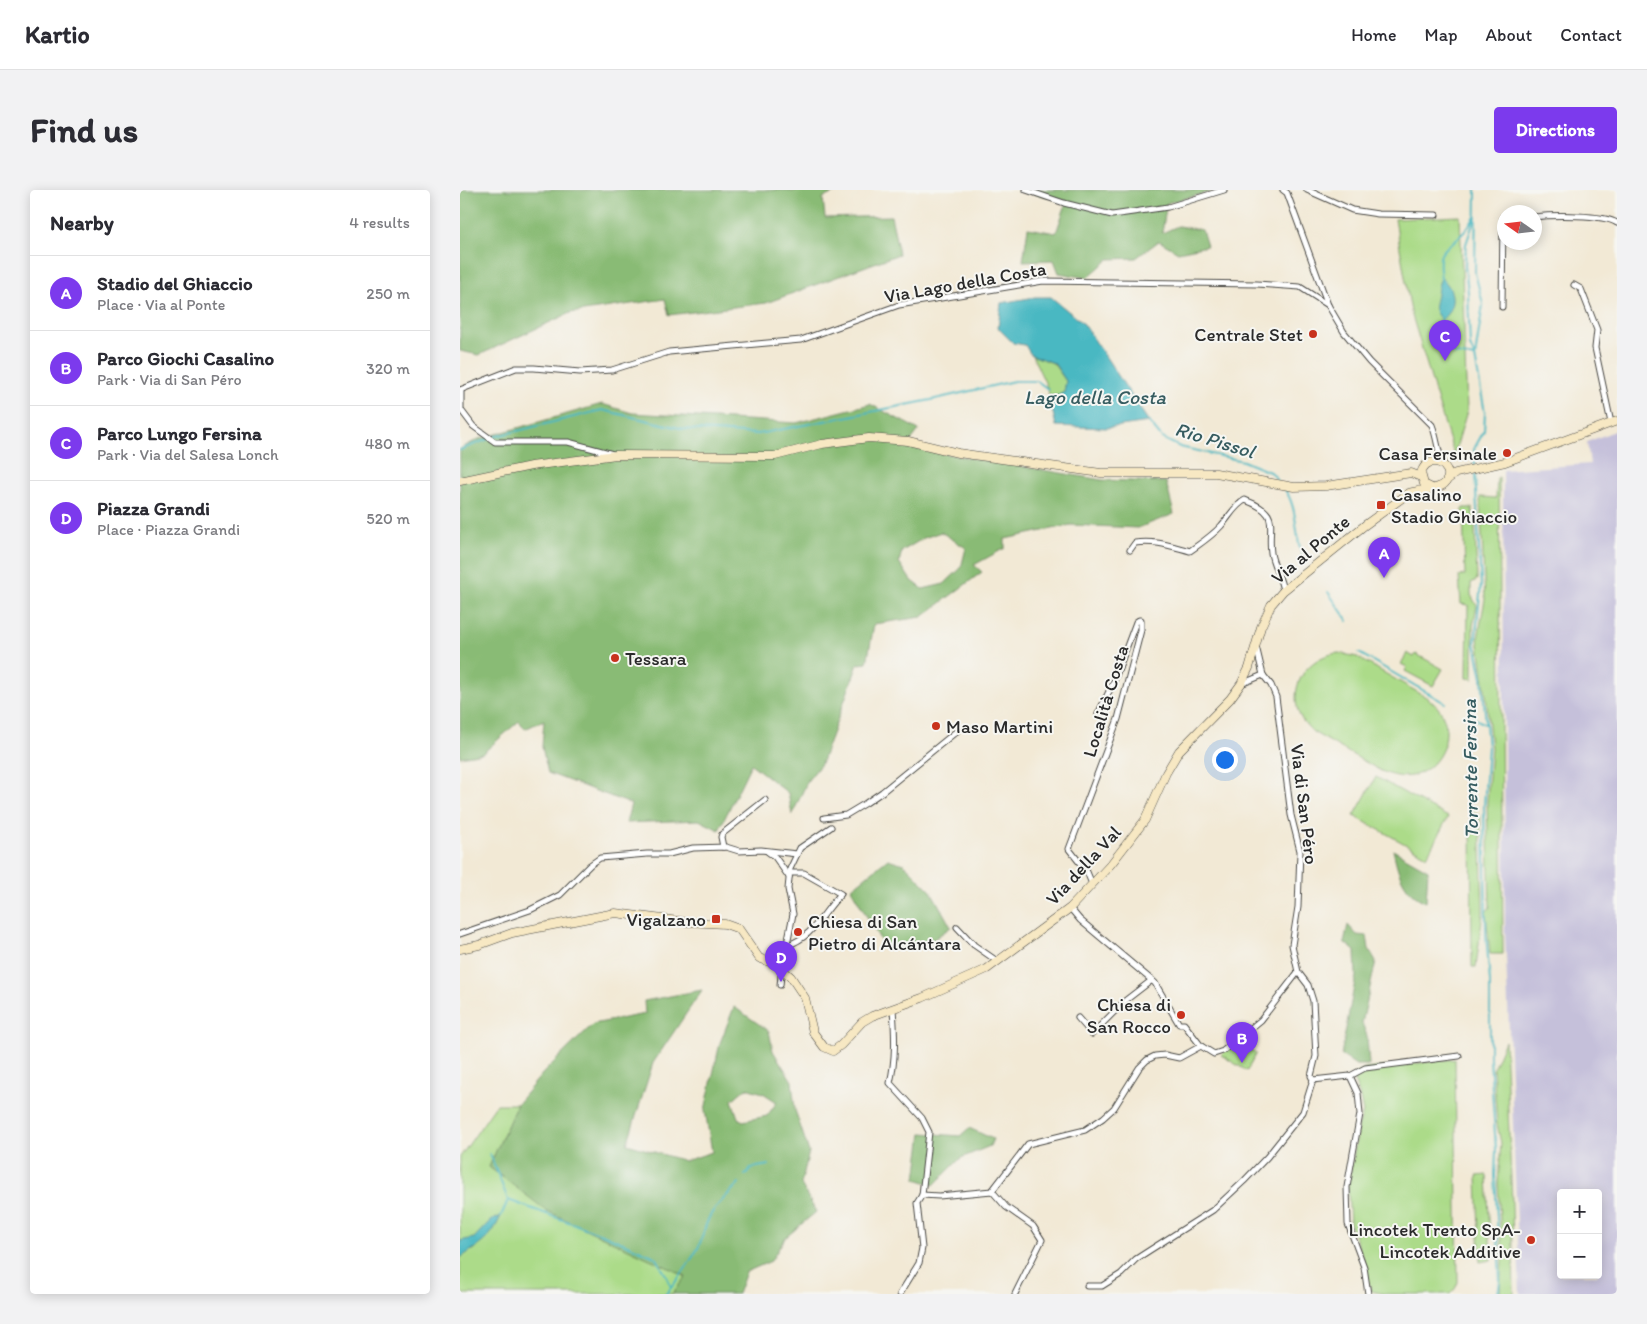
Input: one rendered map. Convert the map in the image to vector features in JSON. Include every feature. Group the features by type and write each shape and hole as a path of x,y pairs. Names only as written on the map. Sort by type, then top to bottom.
{"street":[{"path":"1026,190 1064,203 1112,215 1168,206 1224,190"},
{"path":"1294,190 1285,191 1328,305 1344,332 1369,362 1432,425 1438,438 1439,452 1445,467 1447,480"},
{"path":"1307,190 1352,210 1378,214 1436,215"},
{"path":"1542,216 1587,217 1605,219 1617,223"},
{"path":"1502,250 1502,307"},
{"name":"Via Lago della Costa","path":"461,390 516,368 580,372 612,370 669,352 801,340 899,305 1043,281 1300,286 1328,305"},
{"path":"1439,452 1421,473 1422,479 1428,487 1442,486 1456,473 1500,463 1614,422 1595,348 1597,330 1581,289 1574,285"},
{"path":"461,390 461,410 473,426 494,441 512,443 568,442 616,455"},
{"name":"Via al Ponte","path":"460,482 531,466 616,455 775,456 822,444 869,438 908,441 958,453 1101,473 1216,473 1294,487 1326,486 1414,474 1422,479 1416,490"},
{"path":"1428,464 1437,462 1456,473"},
{"name":"Via al Ponte","path":"1399,475 1428,464"},
{"name":"Via al Ponte","path":"1241,684 1249,668 1261,627 1271,605 1282,590 1371,520 1409,493 1432,488"},
{"path":"1130,550 1135,543 1149,541 1165,543 1190,551 1211,535 1237,505 1245,500 1255,503 1269,515 1273,563 1281,581 1282,590"},
{"name":"Località Costa","path":"1092,884 1087,872 1069,849 1118,719 1142,630 1141,620 1136,622 1114,681 1098,714"},
{"name":"Via di San Péro","path":"1088,1286 1102,1286 1150,1250 1213,1210 1244,1182 1304,1112 1313,1080 1316,1056 1313,1001 1308,985 1298,972 1292,945 1298,907 1300,851 1291,815 1276,697 1271,685 1262,672 1256,646"},
{"path":"1249,668 1262,672"},
{"path":"1241,684 1262,672"},
{"name":"Via della Val","path":"782,969 791,977 804,998 813,1032 824,1047 833,1051 862,1022 872,1016 988,969 1070,908 1123,850 1145,820 1166,773 1179,751 1230,699 1241,684"},
{"path":"824,818 846,815 866,803 957,731"},
{"path":"723,848 721,837 726,829 765,800"},
{"path":"786,946 793,914 788,889 790,869 800,848 831,827"},
{"path":"460,934 530,910 560,895 590,865 600,858 669,854 693,848 723,848 739,851 761,850 797,854"},
{"path":"768,852 775,857 790,875"},
{"path":"780,984 782,969 781,950 808,935 841,894 804,873 790,875"},
{"path":"1070,908 1080,920 1152,980 1174,1012 1179,1024 1188,1026 1201,1046 1214,1054 1223,1051 1261,1020 1298,972"},
{"path":"460,949 479,945 512,933 615,914 724,924 739,929 759,958 782,969"},
{"path":"957,927 974,945 997,961"},
{"path":"1078,1018 1092,1034 1126,1000 1152,980"},
{"path":"893,1009 895,1043 894,1065 890,1083 922,1118 929,1132 922,1195 917,1203 922,1248 918,1264 900,1294"},
{"path":"922,1195 939,1196 992,1191 1028,1144 1085,1130 1103,1118 1114,1108 1139,1068 1147,1060 1165,1055 1178,1058 1201,1046"},
{"path":"1313,1080 1350,1076 1365,1068 1459,1056"},
{"path":"1350,1076 1358,1093 1360,1114 1346,1187 1348,1224 1364,1267 1368,1294"},
{"path":"992,1191 1006,1207 1033,1226 1042,1240 1015,1294"}],"shaded area":[{"path":"1617,430 1617,1294 1520,1294 1505,932 1503,470 1590,464 1587,442"}],"green space":[{"path":"460,190 790,190 791,192 797,190 840,190 823,198 825,218 891,216 899,254 766,303 669,315 665,299 570,313 479,355 460,351"},
{"path":"1018,190 1213,190 1167,203 1162,233 1178,226 1202,230 1207,246 1178,252 1159,241 1136,258 1109,259 1087,278 1059,273 1054,260 1023,261 1028,228 1056,233 1067,201"},
{"path":"1460,216 1467,411 1454,455 1411,312 1395,219"},
{"path":"1032,355 1053,363 1066,381 1064,392 1057,396 1049,396 1048,389"},
{"path":"602,404 632,413 796,423 870,404 919,430 906,447 1102,480 1166,482 1174,514 1138,528 1071,525 1005,539 1005,548 974,565 982,572 922,617 874,624 867,663 858,664 821,764 808,780 792,815 788,793 751,764 719,830 699,820 626,823 631,804 548,773 542,747 544,720 525,729 519,721 483,753 460,757 460,449 479,439","holes":["941,532 966,548 961,568 944,584 923,589 910,579 899,562 902,551 924,538"]},
{"path":"1499,477 1503,954 1490,954 1486,912 1490,907 1487,802 1491,748 1478,638 1485,599 1480,497 1496,498 1497,478"},
{"path":"1463,508 1472,508 1475,527 1477,580 1471,583 1471,595 1477,606 1473,626 1473,679 1467,678 1468,605 1461,604 1459,576 1465,575"},
{"path":"1339,653 1357,657 1426,697 1439,709 1445,723 1445,743 1436,761 1429,768 1421,773 1407,777 1381,771 1313,732 1303,721 1296,703 1296,692 1299,682 1310,665 1328,655"},
{"path":"1407,653 1414,657 1416,654 1443,669 1433,686 1405,671 1407,667 1401,664"},
{"path":"1376,777 1448,817 1427,856 1354,816"},
{"path":"1471,809 1480,817 1483,912 1476,967 1472,967"},
{"path":"1393,850 1428,870 1426,902 1412,893 1403,881"},
{"path":"888,859 904,864 931,891 951,927 927,944 897,944 885,948 851,889"},
{"path":"1348,925 1357,935 1367,936 1369,949 1376,961 1362,1023 1367,1036 1369,1065 1356,1065 1341,1055 1356,976 1355,951 1344,942"},
{"path":"702,990 653,1063 627,1144 685,1161 712,1152 705,1110 720,1043 734,1007 769,1031 773,1051 792,1081 795,1110 809,1152 801,1184 816,1212 785,1238 771,1261 746,1272 738,1294 672,1294 686,1276 547,1211 489,1167 517,1104 543,1073 593,1024 645,1014 644,1001","holes":["746,1088 763,1093 777,1102 767,1116 743,1121 738,1118 732,1100"]},
{"path":"1235,1041 1256,1053 1247,1071 1221,1055"},
{"path":"1505,1041 1514,1294 1500,1294 1502,1258 1498,1183 1501,1143 1497,1124 1493,1069"},
{"path":"1455,1059 1458,1282 1450,1294 1386,1294 1371,1291 1363,1258 1350,1224 1348,1187 1363,1112 1359,1093 1352,1076 1365,1069"},
{"path":"497,1104 517,1104 489,1167 686,1277 672,1294 460,1294 460,1157"},
{"path":"969,1128 993,1139 990,1146 961,1158 934,1185 916,1179 922,1133 960,1136"},
{"path":"1487,1175 1491,1260 1480,1262 1477,1176"}],"water":[{"path":"1441,278 1452,293 1452,305 1441,320 1434,307"},
{"name":"Lago della Costa","path":"1035,297 1051,297 1084,324 1149,422 1106,428 1056,426 1049,396 1057,396 1064,392 1066,381 1054,363 1031,355 1025,345 1013,343 998,328 1001,303"},
{"path":"501,1216 489,1236 460,1258 460,1241 474,1238 490,1221"}],"waterway":[{"name":"Torrente Fersina","path":"1475,467 1474,449 1484,431 1485,413 1475,357 1483,304 1475,273 1476,190"},
{"path":"1441,279 1440,256 1442,252 1463,233 1476,216"},
{"path":"1474,355 1470,346 1465,266 1466,244 1475,218"},
{"path":"1442,318 1439,330 1448,350 1455,354 1475,357"},
{"path":"493,437 602,410 684,429 758,434 931,400 1014,381 1037,381 1048,389"},
{"name":"Rio Pissol","path":"1149,422 1162,438 1180,447 1243,461 1272,473 1278,481"},
{"path":"460,450 488,439"},
{"name":"Torrente Fersina","path":"1475,472 1481,584 1475,643 1482,678 1488,747 1484,807 1486,934 1490,982 1490,1059 1496,1150 1495,1175 1500,1281 1498,1294"},
{"name":"Rio Pissol","path":"1283,487 1292,505 1299,546 1306,562"},
{"name":"Rio Pissol","path":"1328,592 1348,621"},
{"name":"Rio Pissol","path":"1359,653 1445,703"},
{"name":"Rio Pissol","path":"1468,715 1485,724"},
{"path":"490,1154 508,1200 501,1216"},
{"path":"745,1175 751,1168 769,1165"},
{"path":"666,1294 697,1250 711,1214 739,1183"},
{"path":"508,1200 602,1234 655,1257 671,1287"}],"place":[{"name":"Centrale Stet","path":"1313,334"},
{"name":"Parco Lungo Fersina","path":"1445,361"},
{"name":"Casa Fersinale","path":"1507,453"},
{"name":"Casalino Stadio Ghiaccio","path":"1381,505"},
{"name":"Stadio del Ghiaccio","path":"1384,578"},
{"name":"Tessara","path":"615,658"},
{"name":"Maso Martini","path":"936,726"},
{"name":"Vigalzano","path":"716,919"},
{"name":"Chiesa di San Pietro di Alcántara","path":"798,932"},
{"name":"Piazza Grandi","path":"781,982"},
{"name":"Chiesa di San Rocco","path":"1181,1015"},
{"name":"Parco Giochi Casalino","path":"1242,1063"},
{"name":"Lincotek Trento SpA- Lincotek Additive","path":"1531,1240"}]}
